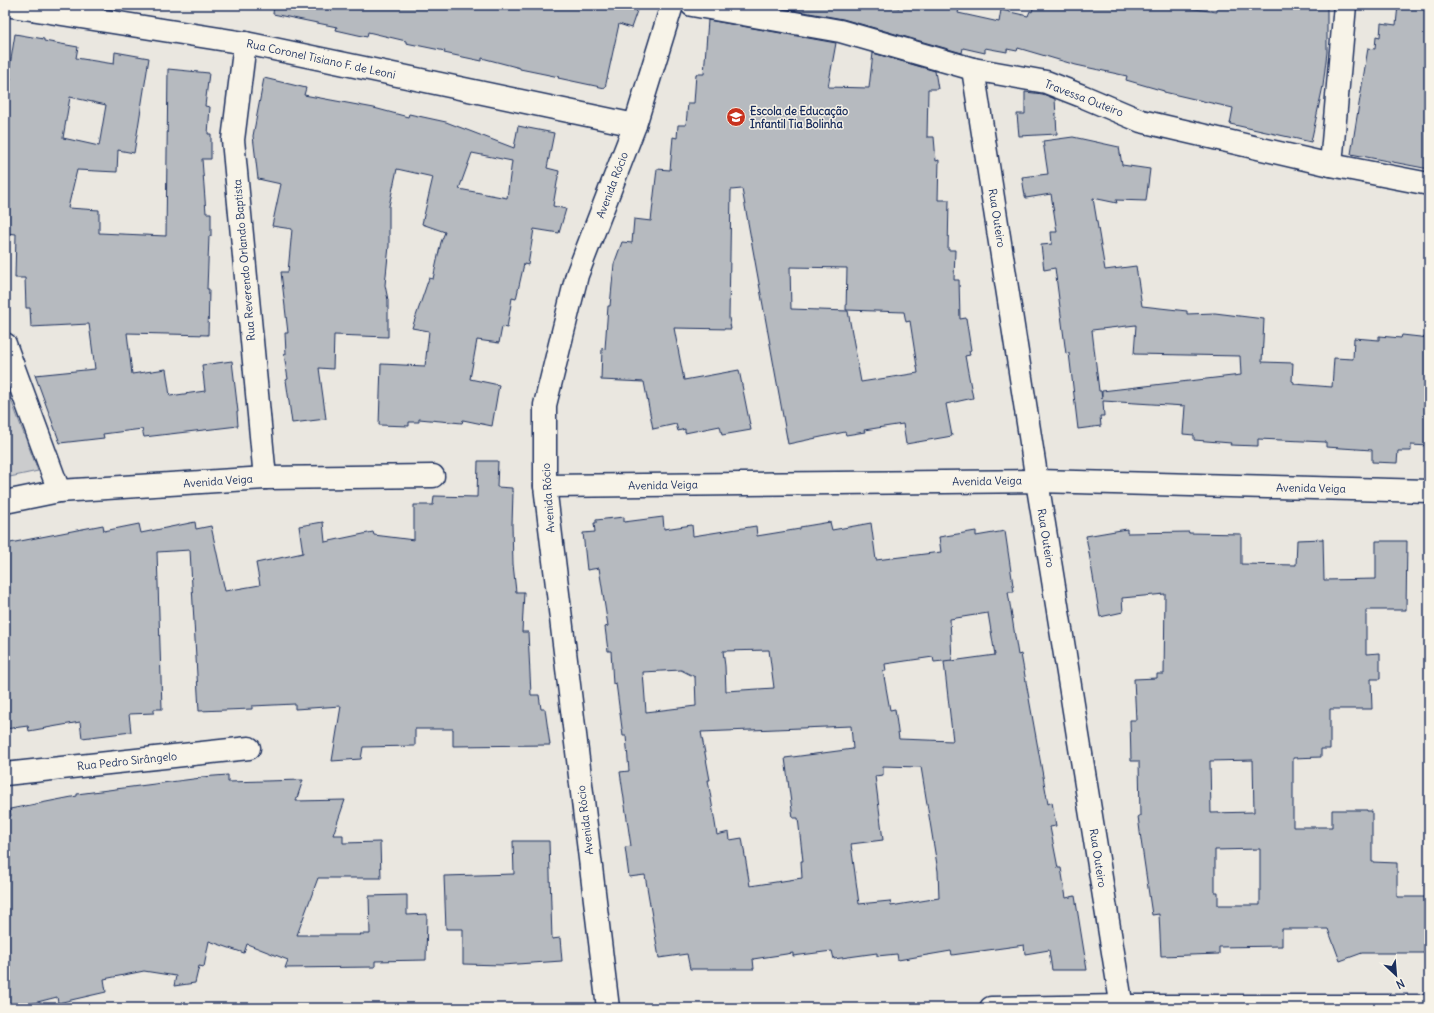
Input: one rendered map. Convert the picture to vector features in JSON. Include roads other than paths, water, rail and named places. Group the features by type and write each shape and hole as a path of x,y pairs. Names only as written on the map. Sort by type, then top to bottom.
{"street":[{"name":"Rua Coronel Tisiano F. de Leoni","path":"5,5 245,43 635,125"},
{"name":"Avenida Rócio","path":"608,1008 545,486 545,405 576,282 635,125 672,5"},
{"name":"Travessa Outeiro","path":"692,5 840,31 973,68 1046,82 1141,121 1331,165 1429,184"},
{"path":"1331,165 1345,5"},
{"name":"Rua Reverendo Orlando Baptista","path":"245,43 233,140 265,478"},
{"name":"Rua Outeiro","path":"973,68 1037,481 1122,1007"},
{"path":"5,344 59,491"},
{"name":"Avenida Veiga","path":"5,502 59,491 265,478 433,476"},
{"name":"Avenida Veiga","path":"545,486 1037,481 1429,491"},
{"name":"Rua Pedro Sirângelo","path":"5,774 249,748"},
{"path":"991,1008 1429,1006"}],"place":[{"name":"Escola de Educação Infantil Tia Bolinha","path":"736,117"}]}
